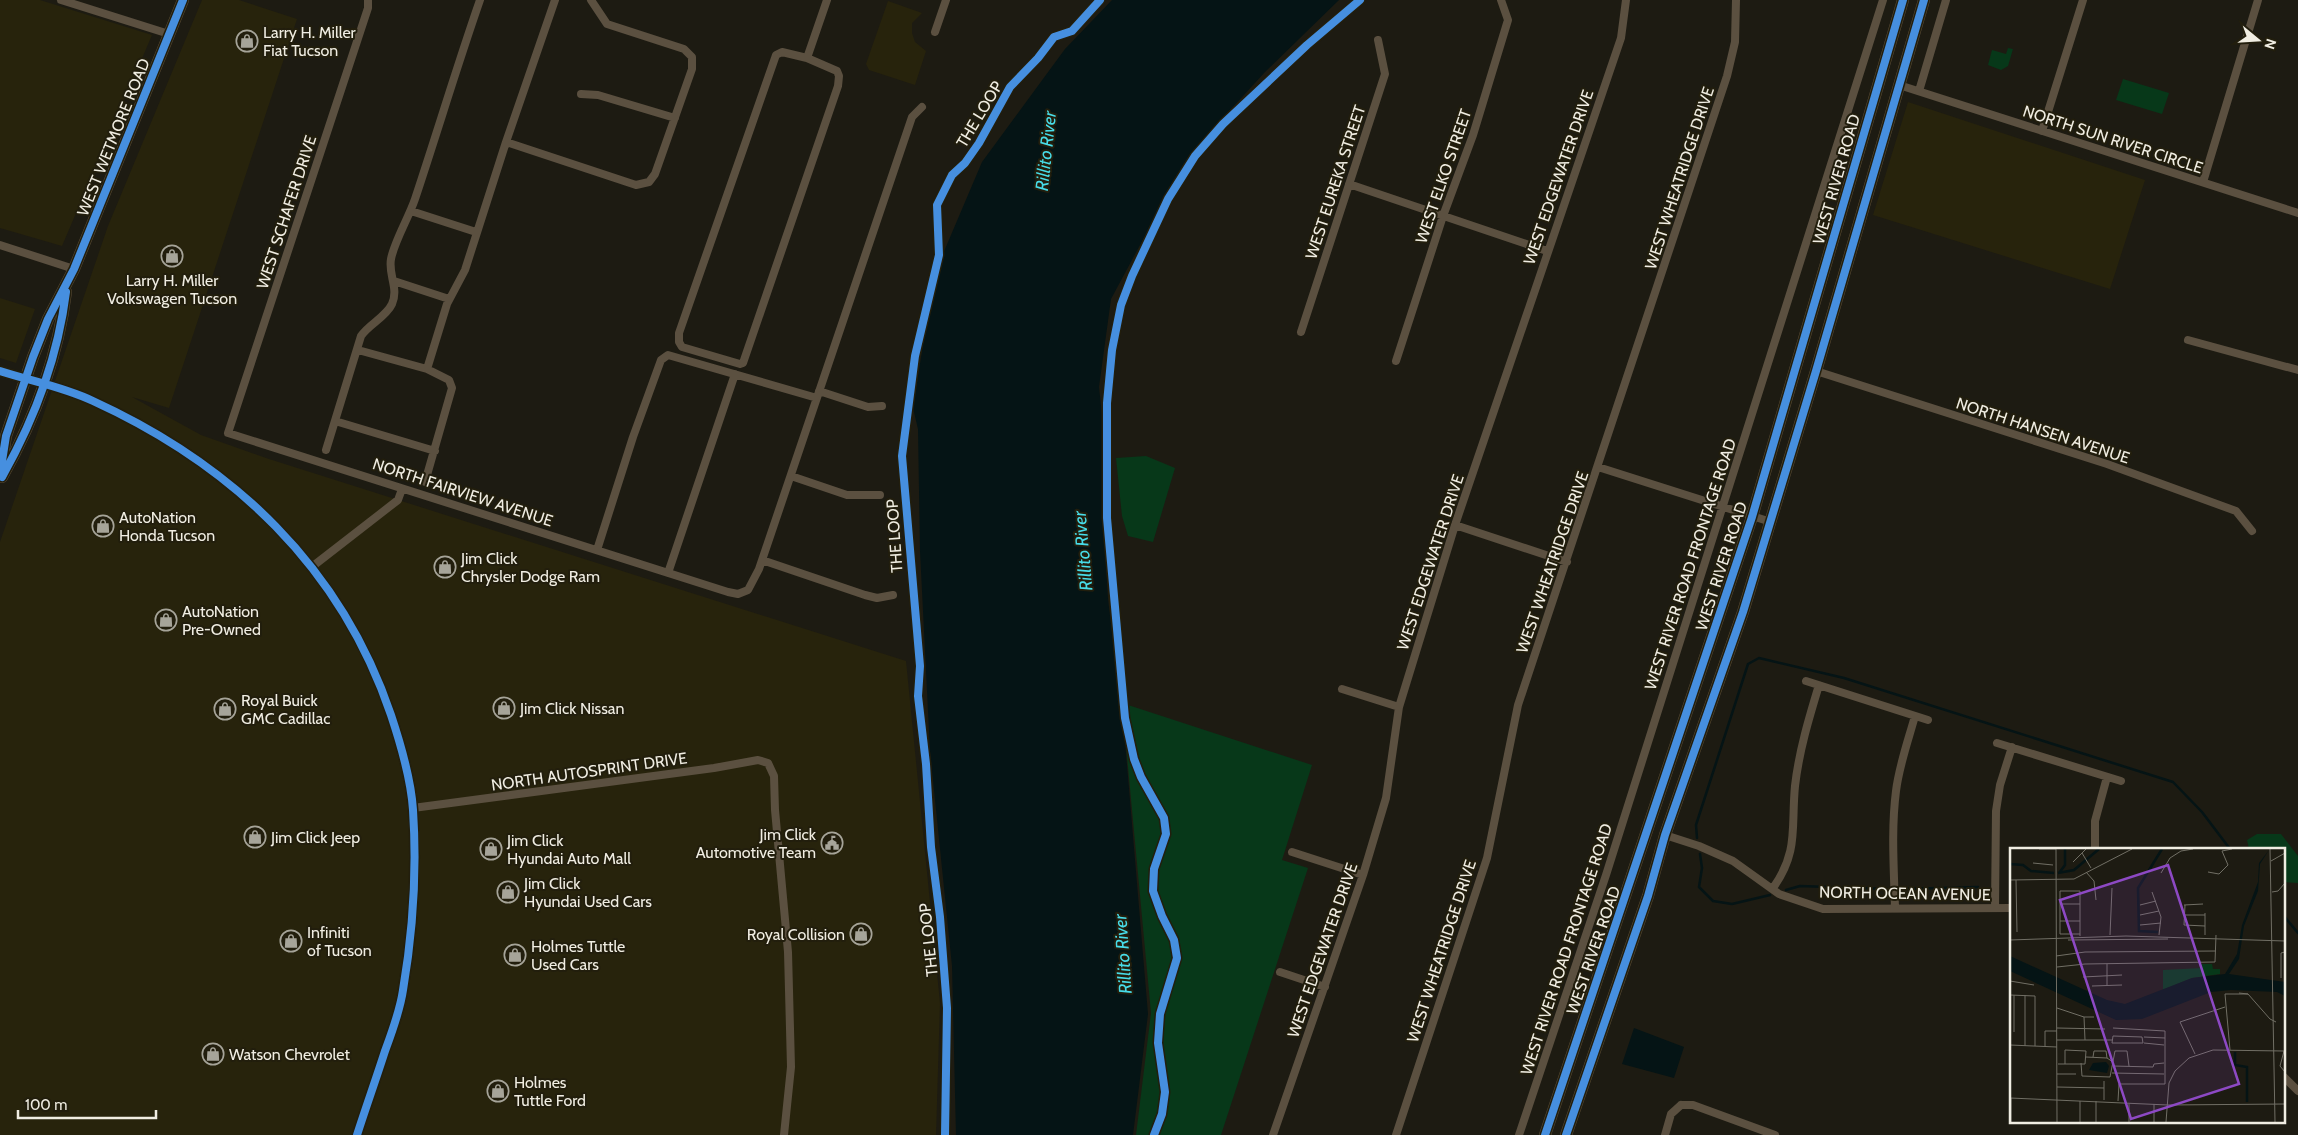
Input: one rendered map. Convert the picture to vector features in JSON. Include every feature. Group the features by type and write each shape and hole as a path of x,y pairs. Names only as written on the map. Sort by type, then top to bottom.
{"main road":[{"name":"WEST WETMORE ROAD","path":"0,474 6,436 25,378 48,319 74,269 183,0"},
{"name":"WEST RIVER ROAD","path":"1545,1135 1752,517 1903,0"},
{"name":"WEST RIVER ROAD","path":"1566,1135 1648,896 1665,835 1743,612 1816,371 1924,0"},
{"name":"WEST WETMORE ROAD","path":"0,482 22,441 44,384 61,329 67,284"}],"street":[{"path":"61,0 169,34"},
{"name":"WEST SCHAFER DRIVE","path":"228,433 368,8 368,0"},
{"path":"326,450 361,336 390,307 394,298 391,258 411,211 480,0"},
{"path":"427,369 449,299 465,270 506,142 555,0"},
{"path":"506,142 636,185 649,182 655,174 692,70 692,58 684,49 607,24 591,0"},
{"path":"807,58 827,0"},
{"path":"935,32 946,0"},
{"name":"WEST ELKO STREET","path":"1396,361 1443,216 1473,135 1508,20 1501,0"},
{"name":"WEST EDGEWATER DRIVE","path":"1273,1135 1363,875 1386,798 1399,707 1455,525 1621,38 1626,0"},
{"name":"WEST WHEATRIDGE DRIVE","path":"1396,1135 1486,858 1518,705 1727,76 1735,42 1736,0"},
{"name":"WEST RIVER ROAD FRONTAGE ROAD","path":"1519,1135 1593,915 1884,0"},
{"path":"1919,91 1946,0"},
{"path":"2042,131 2083,0"},
{"path":"2203,182 2258,0"},
{"name":"WEST EUREKA STREET","path":"1301,332 1385,74 1378,40"},
{"path":"782,52 807,58 837,71 839,76 838,86 743,363 734,363 682,347 679,342 679,332 776,55 782,52"},
{"name":"NORTH SUN RIVER CIRCLE","path":"1899,85 2298,213"},
{"path":"581,94 598,95 675,118"},
{"path":"893,595 877,598 865,595 762,560 912,117 922,107"},
{"path":"1349,184 1547,251"},
{"path":"411,211 476,232"},
{"path":"0,245 74,269"},
{"path":"394,281 449,299"},
{"path":"2188,340 2298,370"},
{"path":"358,350 427,369 449,380 452,388 425,482"},
{"path":"597,550 633,437 661,360 668,355 868,407 882,406"},
{"path":"0,371 91,400 177,444 221,477 263,513 313,566 351,626 378,678 400,744 413,808 415,902 403,993 357,1135"},
{"name":"NORTH HANSEN AVENUE","path":"1816,371 2107,464 2236,511 2252,531"},
{"path":"668,573 736,374"},
{"path":"335,421 434,451"},
{"name":"NORTH FAIRVIEW AVENUE","path":"228,433 728,592 743,593 748,590 762,560"},
{"path":"1598,467 1722,508 1771,522"},
{"path":"791,476 847,494 880,495"},
{"path":"313,566 398,500 402,489"},
{"path":"1455,525 1567,562"},
{"path":"1806,681 1928,720"},
{"path":"1773,888 1782,875 1792,850 1795,786 1799,758 1819,685"},
{"path":"1342,689 1399,707"},
{"path":"1895,908 1893,817 1900,767 1915,716"},
{"path":"1997,743 2121,781"},
{"path":"1995,908 1996,812 2000,785 2012,747"},
{"name":"NORTH AUTOSPRINT DRIVE","path":"413,808 714,768 758,760 768,763 774,776 775,810 788,952 791,1066 784,1135"},
{"path":"2096,848 2095,821 2107,777"},
{"name":"NORTH OCEAN AVENUE","path":"1665,835 1699,846 1733,861 1788,898 1823,910 2010,908"},
{"path":"1292,852 1363,875"},
{"path":"1280,972 1325,987"},
{"path":"2286,1079 2298,1091"},
{"path":"1665,1135 1671,1114 1679,1102 1693,1105 1774,1135"}],"shaded area":[{"path":"0,0 40,0 152,35 62,246 0,228"},
{"path":"202,0 239,0 297,19 169,408 132,397 201,435 269,459 906,661 940,1003 936,1135 0,1135 0,542 108,226"},
{"path":"888,1 922,13 912,23 912,33 915,42 926,51 915,85 869,70 866,64"},
{"path":"1908,102 2145,180 2110,289 1873,215"},
{"path":"0,298 35,309 16,363 0,358"}],"green space":[{"path":"2008,48 2013,49 2008,66 2001,70 1988,65 1992,50 2006,54"},
{"path":"2123,79 2169,93 2162,114 2116,100"},
{"path":"1146,456 1175,468 1153,542 1128,536 1122,516 1116,458"},
{"path":"1122,703 1312,765 1282,860 1308,868 1221,1135 1136,1135 1151,1013"},
{"path":"2257,834 2281,834 2298,856 2298,883 2286,882 2286,848 2249,848 2247,840"}],"water":[{"name":"Rillito River","path":"1112,0 1339,0 1265,72 1200,143 1176,178 1111,299 1099,387 1104,434 1103,517 1108,599 1125,741 1148,1014 1133,1135 956,1135 952,966 930,751 920,551 918,429 913,408 934,275 982,162 1065,49"},
{"path":"1634,1028 1684,1047 1674,1078 1622,1064"}],"waterway":[{"path":"1697,838 1696,825 1748,664 1759,658 1844,678 2173,782 2202,812 2229,848"},
{"path":"1700,854 1702,868 1699,887 1713,901 1732,904 1770,895"},
{"path":"1786,890 1800,886 1887,889"},
{"path":"1902,889 1978,887"},
{"path":"2286,918 2298,933"}],"cycle path":[{"path":"0,474 6,436 33,357 48,319 74,269 183,0"},
{"name":"THE LOOP","path":"945,1135 947,1008 940,917 931,847 926,764 918,696 920,666 902,456 915,356 939,255 937,205 952,175 965,163 979,143 1010,87 1038,58 1054,37 1072,31 1100,0"},
{"path":"1154,1135 1162,1114 1165,1092 1158,1043 1160,1014 1177,958 1174,940 1162,916 1153,891 1154,869 1166,834 1164,818 1141,777 1134,759 1125,718 1107,518 1107,403 1112,350 1121,305 1132,276 1168,199 1195,156 1223,124 1307,45 1360,0"},
{"path":"1545,1135 1752,517 1903,0"},
{"path":"1566,1135 1648,896 1665,835 1743,612 1816,371 1924,0"},
{"path":"2,477 14,455 43,388 57,340 66,292"},
{"path":"0,371 59,388 93,401 144,427 192,456 236,489 276,526 312,567 343,612 370,662 391,715 408,774 413,810 414,878 409,945 402,998 357,1135"}],"place":[{"name":"Larry H. Miller Fiat Tucson","path":"247,41"},
{"name":"Larry H. Miller Volkswagen Tucson","path":"172,256"},
{"name":"AutoNation Honda Tucson","path":"103,526"},
{"name":"Jim Click Chrysler Dodge Ram","path":"445,567"},
{"name":"AutoNation Pre-Owned","path":"166,620"},
{"name":"Jim Click Nissan","path":"504,708"},
{"name":"Royal Buick GMC Cadillac","path":"225,709"},
{"name":"Jim Click Jeep","path":"255,837"},
{"name":"Jim Click Automotive Team","path":"832,843"},
{"name":"Jim Click Hyundai Auto Mall","path":"491,849"},
{"name":"Jim Click Hyundai Used Cars","path":"508,892"},
{"name":"Royal Collision","path":"861,934"},
{"name":"Infiniti of Tucson","path":"291,941"},
{"name":"Holmes Tuttle Used Cars","path":"515,955"},
{"name":"Watson Chevrolet","path":"213,1054"},
{"name":"Holmes Tuttle Ford","path":"498,1091"}]}
